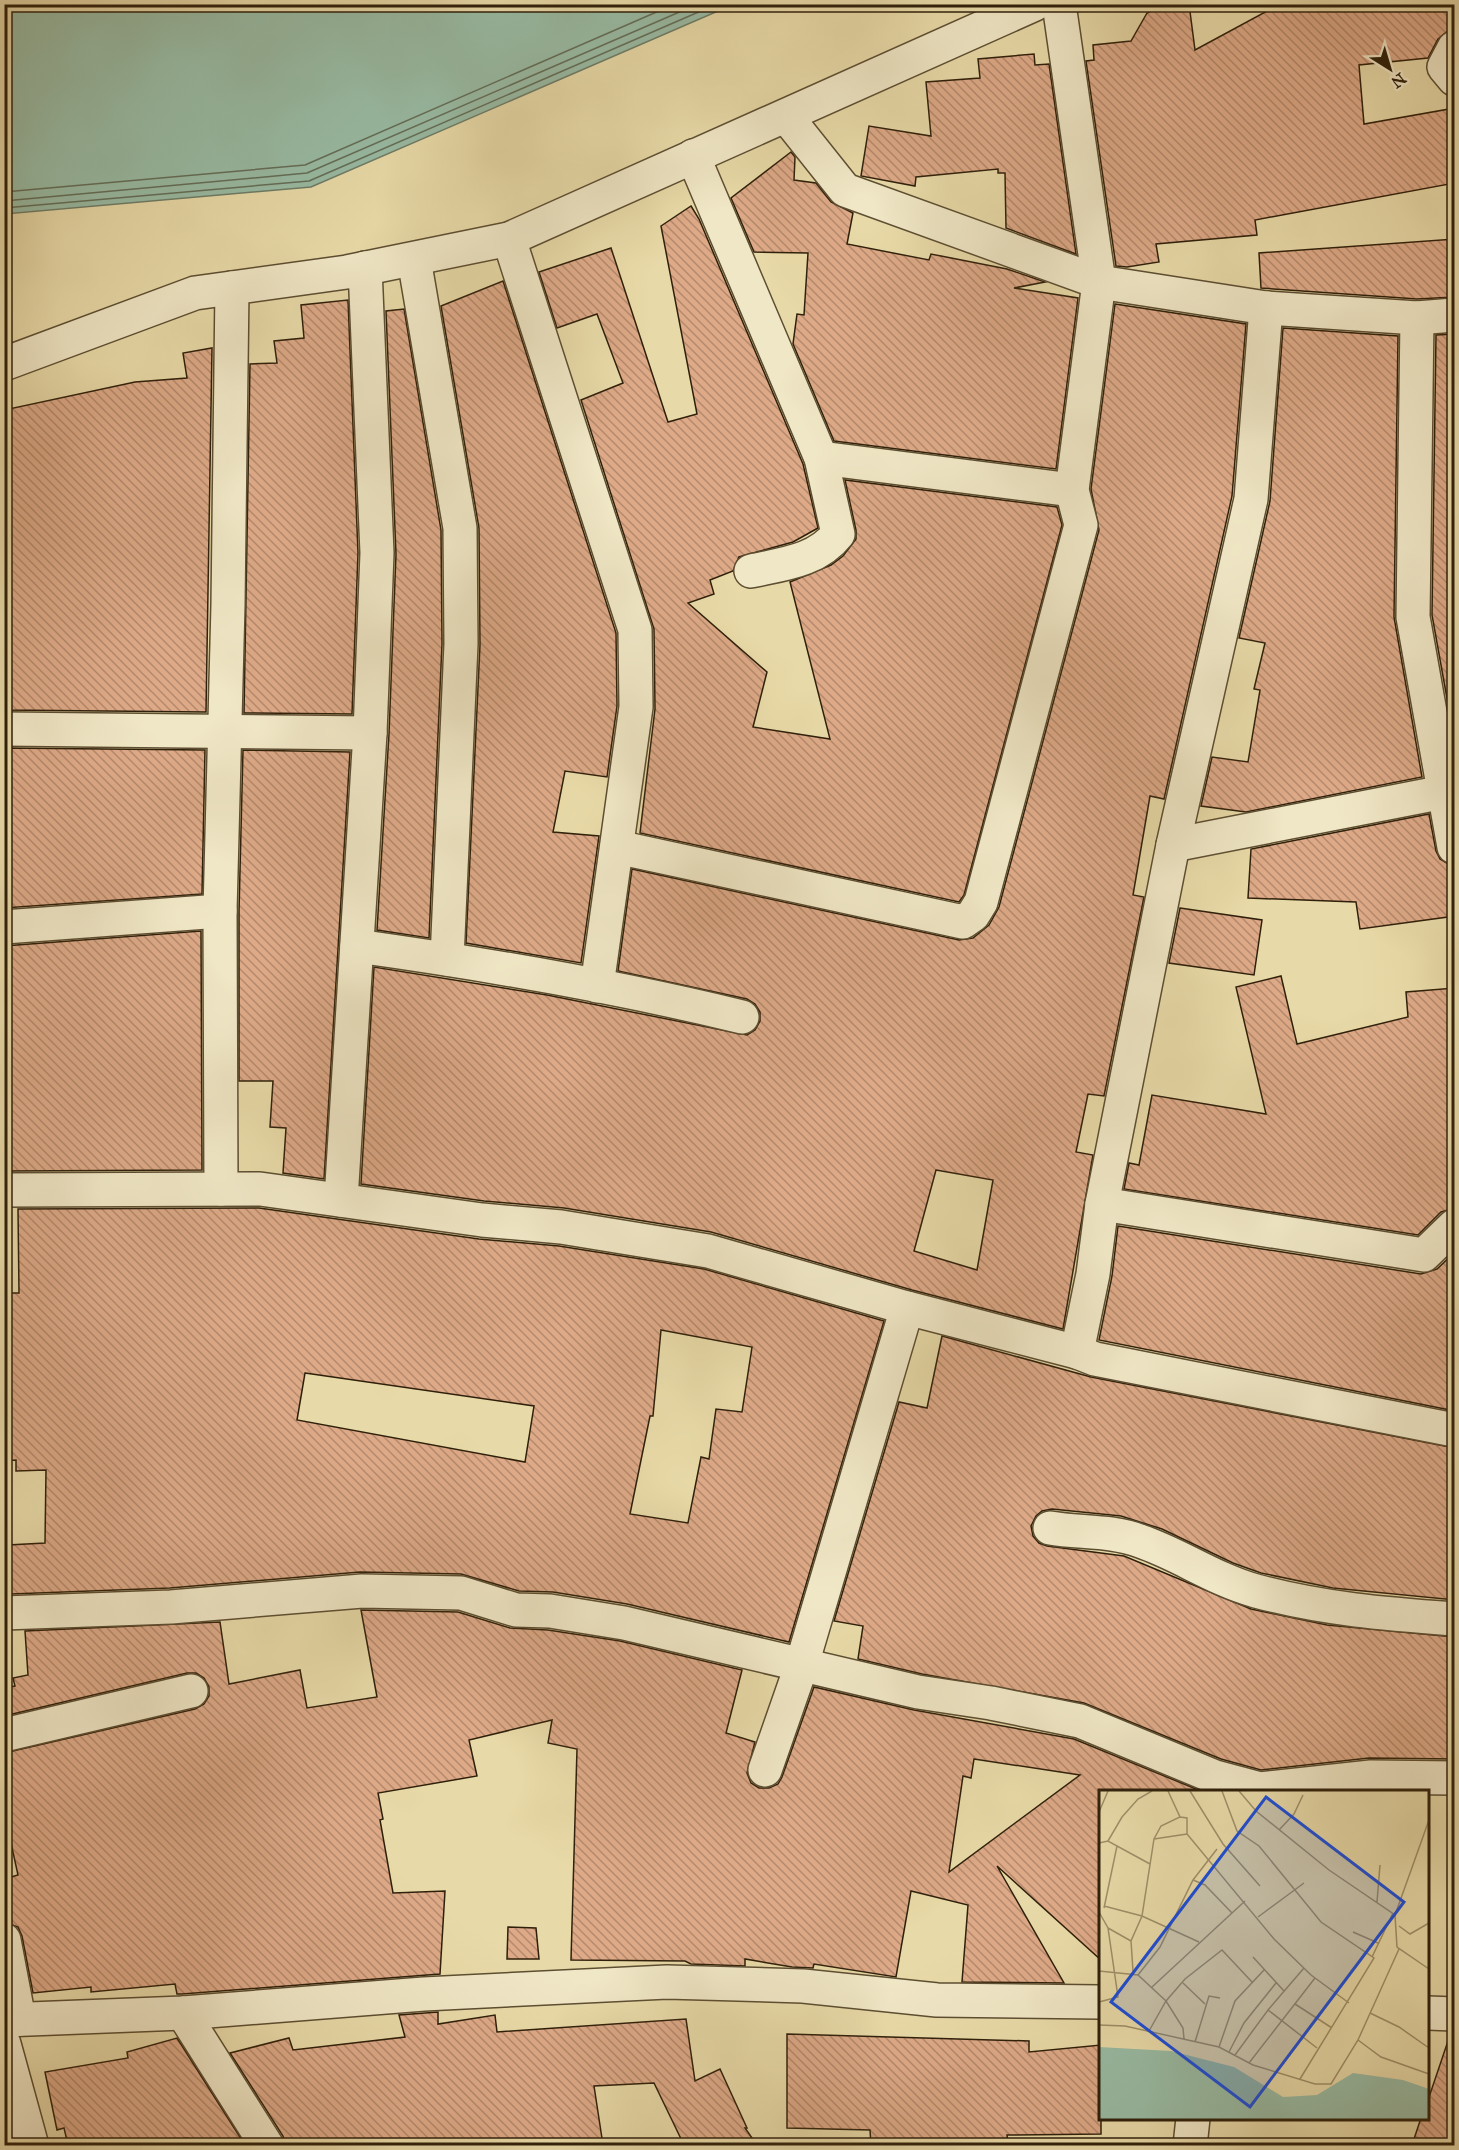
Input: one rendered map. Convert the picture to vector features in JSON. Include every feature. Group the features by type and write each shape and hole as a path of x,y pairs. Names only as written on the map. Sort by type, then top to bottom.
{"street":[{"path":"4,364 195,293 365,268 510,239 1035,4"},
{"path":"616,847 764,877 818,892 963,922 973,915 981,902 1081,525 1072,490 1099,282 1059,4"},
{"path":"1455,48 1444,67 1455,79"},
{"path":"786,116 845,190 1099,282 1266,308 1417,318 1455,315"},
{"path":"693,156 821,458 838,534 827,548 807,558 751,571"},
{"path":"510,239 635,630 636,707 597,986"},
{"path":"414,259 460,528 461,644 447,959"},
{"path":"341,1200 370,733 377,552 365,268"},
{"path":"221,1189 220,911 228,605 232,288"},
{"path":"1077,1352 1102,1204 1173,845 1251,499 1266,308"},
{"path":"1417,318 1413,617 1450,791 1455,847"},
{"path":"821,458 1072,490"},
{"path":"4,729 370,733"},
{"path":"1173,845 1450,791"},
{"path":"4,927 220,911"},
{"path":"357,946 447,959 597,986 742,1017"},
{"path":"4,1190 260,1189 482,1220 561,1227 688,1246 1110,1362 1455,1430"},
{"path":"1102,1204 1424,1255 1455,1226"},
{"path":"765,1770 802,1664 907,1308"},
{"path":"1050,1528 1119,1535 1140,1541 1217,1579 1288,1599 1344,1611 1455,1619"},
{"path":"4,1613 171,1607 362,1591 461,1593 516,1610 550,1611 624,1623 918,1692 991,1703 1080,1721 1193,1769 1260,1790 1371,1777 1428,1780 1455,1778"},
{"path":"4,1735 191,1691"},
{"path":"4,1940 9,2028 32,2145"},
{"path":"9,2028 424,1994 667,1982 803,1986 937,2000 1099,2001"},
{"path":"183,2013 267,2145"},
{"path":"1429,2013 1455,2014"},
{"path":"1190,2145 1193,2120"}],"water":[{"path":"5,4 732,5 311,187 5,214"}],"building":[{"path":"1168,4 1189,4 1195,50 1280,4 1455,4 1455,25 1438,39 1428,58 1359,65 1364,124 1455,108 1455,183 1255,220 1257,235 1156,244 1159,262 1127,267 1116,266 1086,61 1094,60 1093,45 1131,41 1147,13"},
{"path":"1034,54 1035,65 1049,64 1076,254 1006,228 1005,173 998,173 998,169 916,177 915,186 861,176 869,126 931,136 926,82 980,78 978,59"},
{"path":"791,152 795,157 794,180 816,183 831,202 853,213 847,244 929,260 931,254 1007,269 1045,282 1014,288 1078,298 1056,469 834,441 793,344 797,314 804,315 808,253 754,252 731,198"},
{"path":"691,206 699,219 803,464 818,528 793,542 739,557 733,571 710,580 714,594 688,603 767,672 753,727 830,739 790,582 831,565 843,556 856,539 845,480 1057,507 1062,525 964,895 959,902 640,833 655,709 654,629 581,400 623,383 597,314 557,328 539,272 611,248 668,422 697,414 661,226"},
{"path":"1455,239 1455,297 1417,299 1261,288 1259,253"},
{"path":"503,281 616,633 617,706 607,777 565,771 553,832 599,836 581,963 466,943 480,645 479,528 441,306"},
{"path":"348,300 358,553 352,714 244,713 250,364 277,363 274,341 304,338 301,305"},
{"path":"1115,304 1246,324 1232,496 1164,799 1150,796 1133,895 1144,897 1104,1096 1088,1094 1076,1152 1093,1155 1063,1329 912,1290 711,1232 564,1208 484,1201 361,1184 374,967 547,995 747,1035 755,1030 760,1021 760,1012 755,1004 747,999 618,971 632,869 959,940 973,938 989,925 999,907 1099,530 1091,489","holes":["936,1170 993,1180 977,1270 914,1251"]},
{"path":"404,309 441,530 442,644 429,938 377,930 389,734 396,554 386,311"},
{"path":"1283,328 1398,336 1394,617 1422,777 1246,812 1201,806 1212,757 1248,762 1260,690 1254,689 1265,643 1239,638 1270,501"},
{"path":"1455,334 1455,743 1432,615 1436,335"},
{"path":"212,348 206,712 4,710 4,410 135,382 187,378 183,353"},
{"path":"4,748 205,750 202,894 4,908"},
{"path":"243,750 350,752 324,1179 283,1173 286,1128 270,1127 273,1081 239,1081 239,911"},
{"path":"1429,814 1436,851 1440,859 1450,865 1455,916 1360,929 1356,902 1248,898 1251,849"},
{"path":"1180,908 1262,920 1254,975 1169,963"},
{"path":"201,931 202,1170 5,1171 4,946"},
{"path":"1281,976 1297,1044 1408,1017 1406,992 1455,988 1455,1208 1441,1212 1418,1235 1124,1189 1129,1163 1139,1165 1152,1095 1266,1114 1236,987"},
{"path":"259,1208 479,1239 559,1246 704,1269 884,1321 789,1642 627,1604 553,1592 519,1591 461,1574 360,1572 170,1588 11,1594 8,1545 45,1543 46,1470 16,1471 16,1460 4,1461 4,1293 19,1293 18,1209","holes":["661,1330 752,1347 742,1412 716,1409 709,1459 701,1457 688,1523 630,1514 650,1416 653,1416","305,1373 534,1406 525,1462 297,1420"]},
{"path":"1118,1226 1421,1274 1437,1269 1455,1252 1455,1411 1099,1340 1112,1276"},
{"path":"942,1336 1091,1377 1455,1448 1455,1600 1333,1588 1261,1573 1233,1563 1162,1529 1121,1516 1052,1509 1042,1511 1036,1516 1031,1526 1033,1536 1039,1543 1124,1556 1251,1609 1327,1625 1455,1637 1455,1759 1369,1758 1261,1770 1221,1759 1084,1703 922,1674 858,1659 863,1626 834,1621 899,1402 927,1408"},
{"path":"361,1610 458,1612 510,1628 548,1630 620,1641 742,1670 726,1733 755,1742 747,1773 751,1783 759,1788 769,1788 778,1784 782,1777 814,1687 914,1710 1074,1739 1199,1790 1099,1790 1099,1958 997,1866 1064,1983 962,1982 968,1905 911,1891 896,1977 814,1964 813,1968 792,1967 745,1959 745,1966 691,1964 685,1961 571,1960 577,1749 548,1743 552,1720 469,1740 477,1776 378,1793 383,1819 380,1820 393,1893 445,1891 440,1974 182,1994 177,1994 175,1984 91,1992 91,1987 33,1993 22,1936 18,1927 4,1922 4,1879 18,1875 4,1811 4,1753 195,1709 204,1704 209,1696 209,1687 204,1678 196,1673 187,1673 4,1716 4,1687 15,1686 13,1678 28,1675 25,1631 220,1622 229,1684 300,1670 307,1708 377,1697","holes":["974,1759 1080,1775 949,1872 963,1776 971,1778"]},
{"path":"508,1927 536,1928 539,1959 507,1959"},
{"path":"438,2012 438,2024 495,2015 497,2032 686,2019 695,2081 720,2069 747,2128 745,2128 757,2145 684,2145 654,2083 594,2086 603,2145 286,2145 283,2136 230,2053 289,2038 293,2050 405,2037 399,2015"},
{"path":"787,2034 1029,2041 1029,2052 1099,2045 1101,2134 1007,2135 1008,2145 871,2145 870,2130 787,2128"},
{"path":"1450,2035 1455,2036 1455,2145 1412,2145 1420,2120 1429,2120 1429,2097"},
{"path":"177,2038 245,2145 191,2145 187,2138 164,2145 68,2145 64,2128 57,2130 45,2072 128,2058 127,2052"}]}
